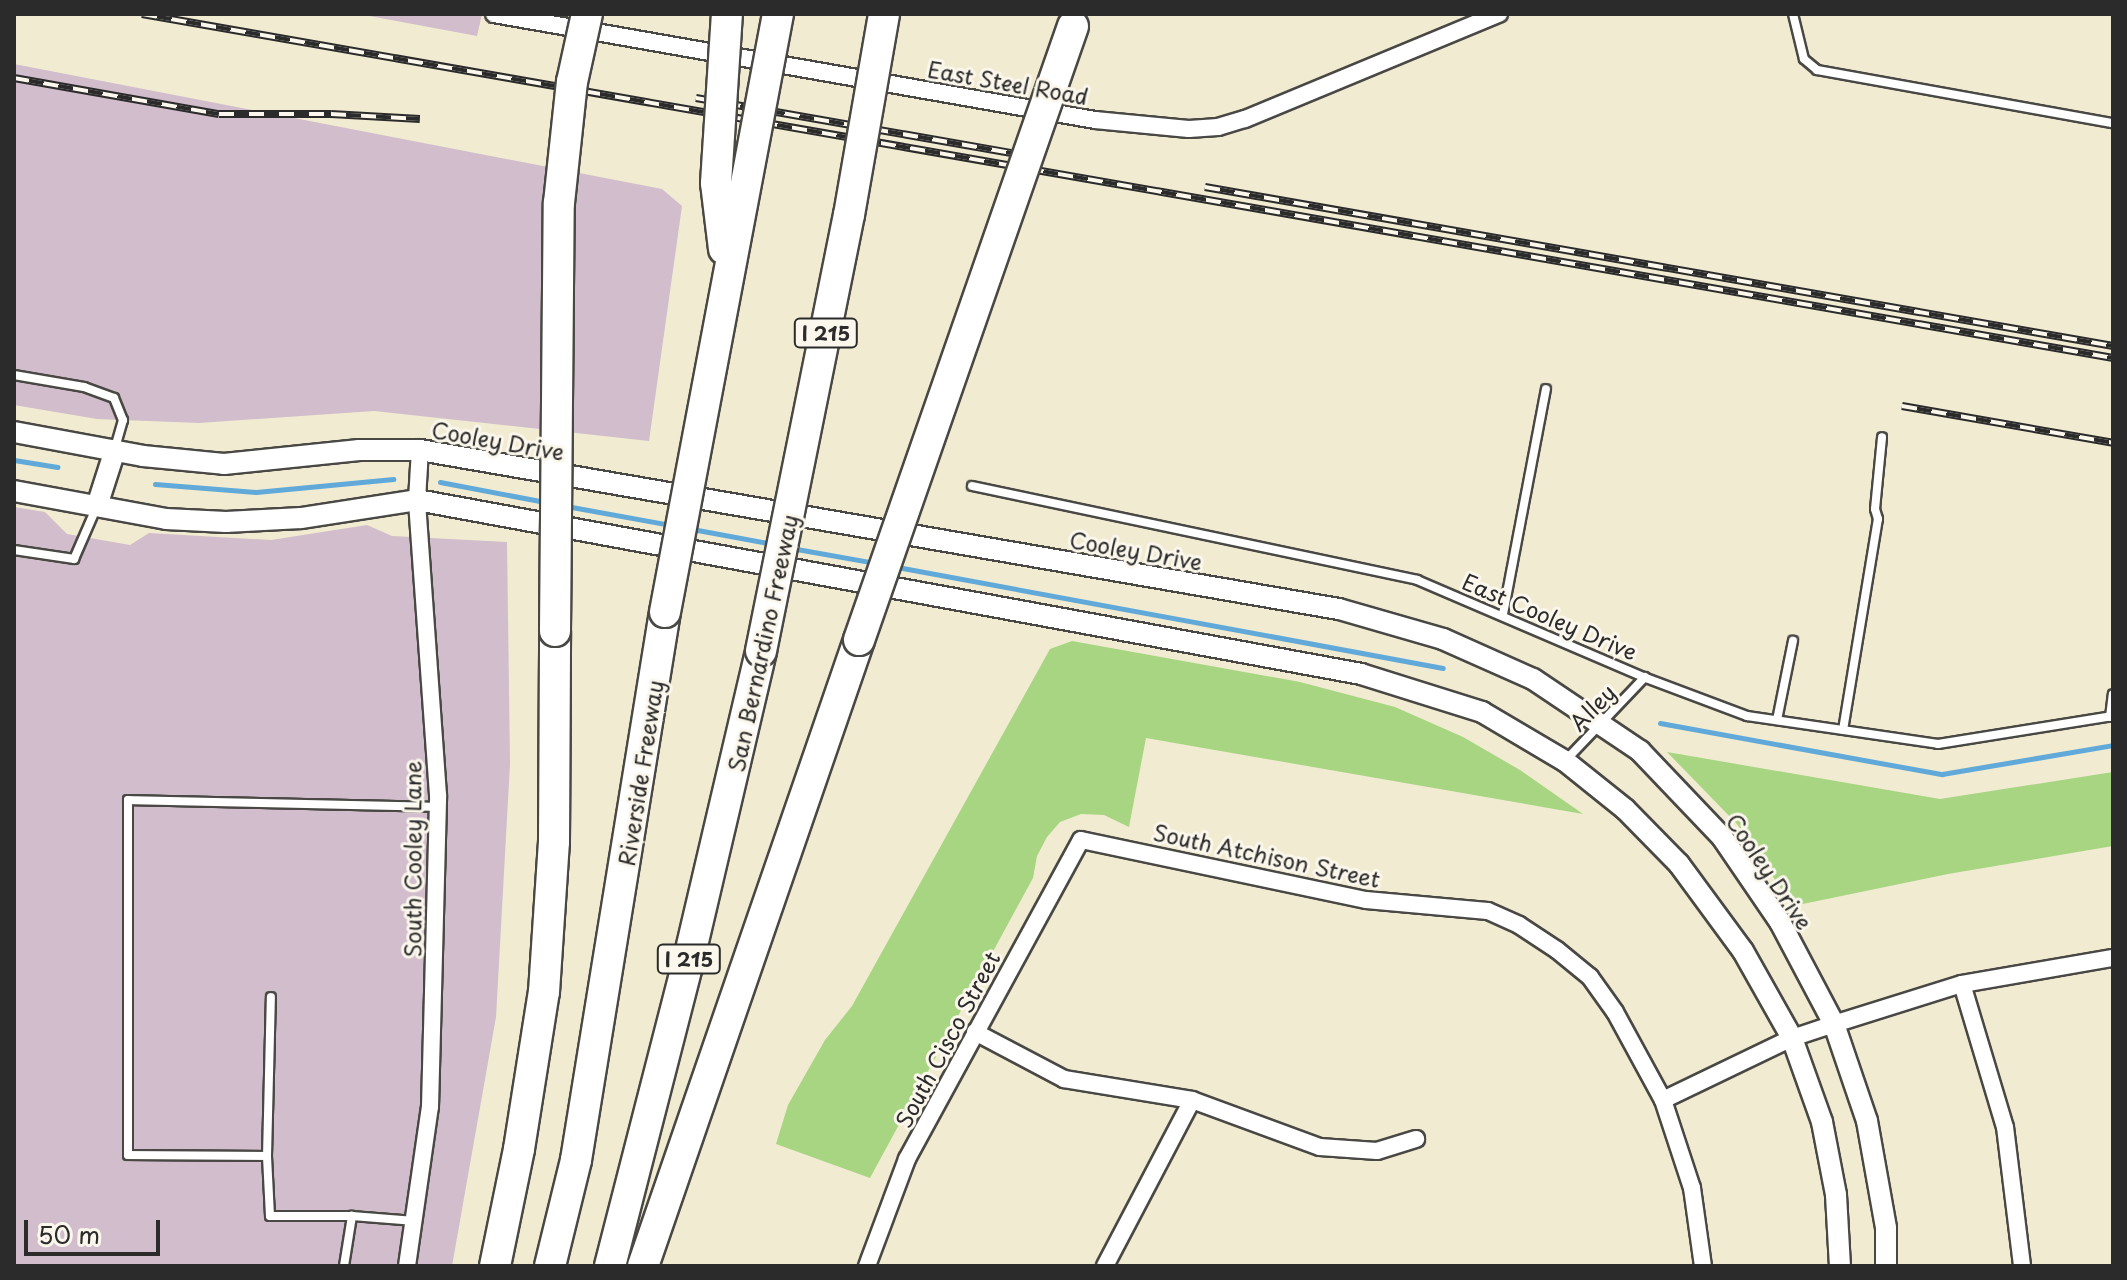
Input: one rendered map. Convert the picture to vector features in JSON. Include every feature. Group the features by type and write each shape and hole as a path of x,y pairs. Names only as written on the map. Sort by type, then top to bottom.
{"highway":[{"path":"495,1266 519,1149 544,992 554,842 559,203 572,82 587,14"},
{"path":"727,14 716,183 727,279"},
{"path":"727,279 778,14"},
{"name":"San Bernardino Freeway","path":"610,1266 691,954 761,651 844,244 884,14"},
{"path":"643,1266 1075,20"},
{"name":"Riverside Freeway","path":"550,1266 576,1160 665,612 727,279"}],"street":[{"name":"East Steel Road","path":"494,14 1095,120 1189,129 1218,127 1245,119 1499,14"},
{"name":"Cooley Drive","path":"14,432 115,450 224,464 359,450 420,450 1339,609 1443,639 1533,679 1640,751 1722,837 1780,922 1834,1024 1867,1121 1886,1228 1886,1266"},
{"path":"97,506 115,450"},
{"name":"South Cooley Lane","path":"407,1266 430,1107 438,807 417,500 420,450"},
{"path":"14,491 166,519 226,522 301,518 417,500 1361,674 1482,712 1565,761 1625,809 1679,864 1743,951 1792,1038 1822,1122 1836,1195 1840,1266"},
{"name":"South Cisco Street","path":"867,1266 907,1159 1081,840"},
{"name":"South Atchison Street","path":"1081,840 1366,900 1488,911 1519,925 1590,977 1636,1046 1663,1100 1692,1188 1703,1266"},
{"path":"1663,1100 1792,1038 1834,1024 1962,984 2113,958"},
{"path":"1962,984 2005,1127 2022,1266"},
{"path":"975,1032 1064,1079 1192,1100 1320,1147 1377,1151 1416,1139"},
{"path":"1105,1266 1192,1100"}],"lane":[{"path":"1793,14 1804,59 1817,70 2113,123"},
{"path":"14,375 84,387 114,398 123,420 115,450"},
{"path":"1503,614 1546,389"},
{"path":"1843,730 1878,519 1875,509 1882,437"},
{"name":"East Cooley Drive","path":"972,486 1417,580 1645,677 1747,716 1938,744 2111,716"},
{"path":"14,550 74,559 97,506"},
{"path":"1777,720 1793,641"},
{"name":"Alley","path":"1565,761 1645,677"},
{"path":"2111,716 2113,694"},
{"path":"267,1156 128,1155 128,800 438,807"},
{"path":"271,997 267,1156 270,1216 352,1216 415,1221"},
{"path":"344,1266 352,1216"}],"shaded area":[{"path":"359,14 482,14 477,36"},
{"path":"14,64 662,189 682,206 649,441 374,411 199,423 97,419 14,405"},
{"path":"14,507 45,512 67,534 130,545 149,533 271,540 367,525 392,536 507,542 510,764 496,1017 452,1266 14,1266"}],"green space":[{"path":"1072,641 1300,682 1395,707 1463,737 1520,770 1583,814 1146,738 1129,827 1104,815 1081,814 1060,822 1047,837 1037,856 1033,878 870,1178 776,1144 788,1105 825,1040 852,1006 1050,649"},
{"path":"1667,752 1940,799 2113,772 2113,846 1948,874 1793,906 1737,824"}],"waterway":[{"path":"14,460 57,467"},
{"path":"155,484 256,492 393,479"},
{"path":"440,482 545,502"},
{"path":"566,506 671,525"},
{"path":"692,529 773,544"},
{"path":"791,548 875,563"},
{"path":"897,567 1443,668"},
{"path":"1660,723 1942,774 2113,745"}],"railway":[{"path":"142,14 2113,358"},
{"path":"14,78 219,114 331,114 420,119"},
{"path":"696,98 1039,158"},
{"path":"1205,187 2113,346"},
{"path":"1902,406 2113,443"}]}
